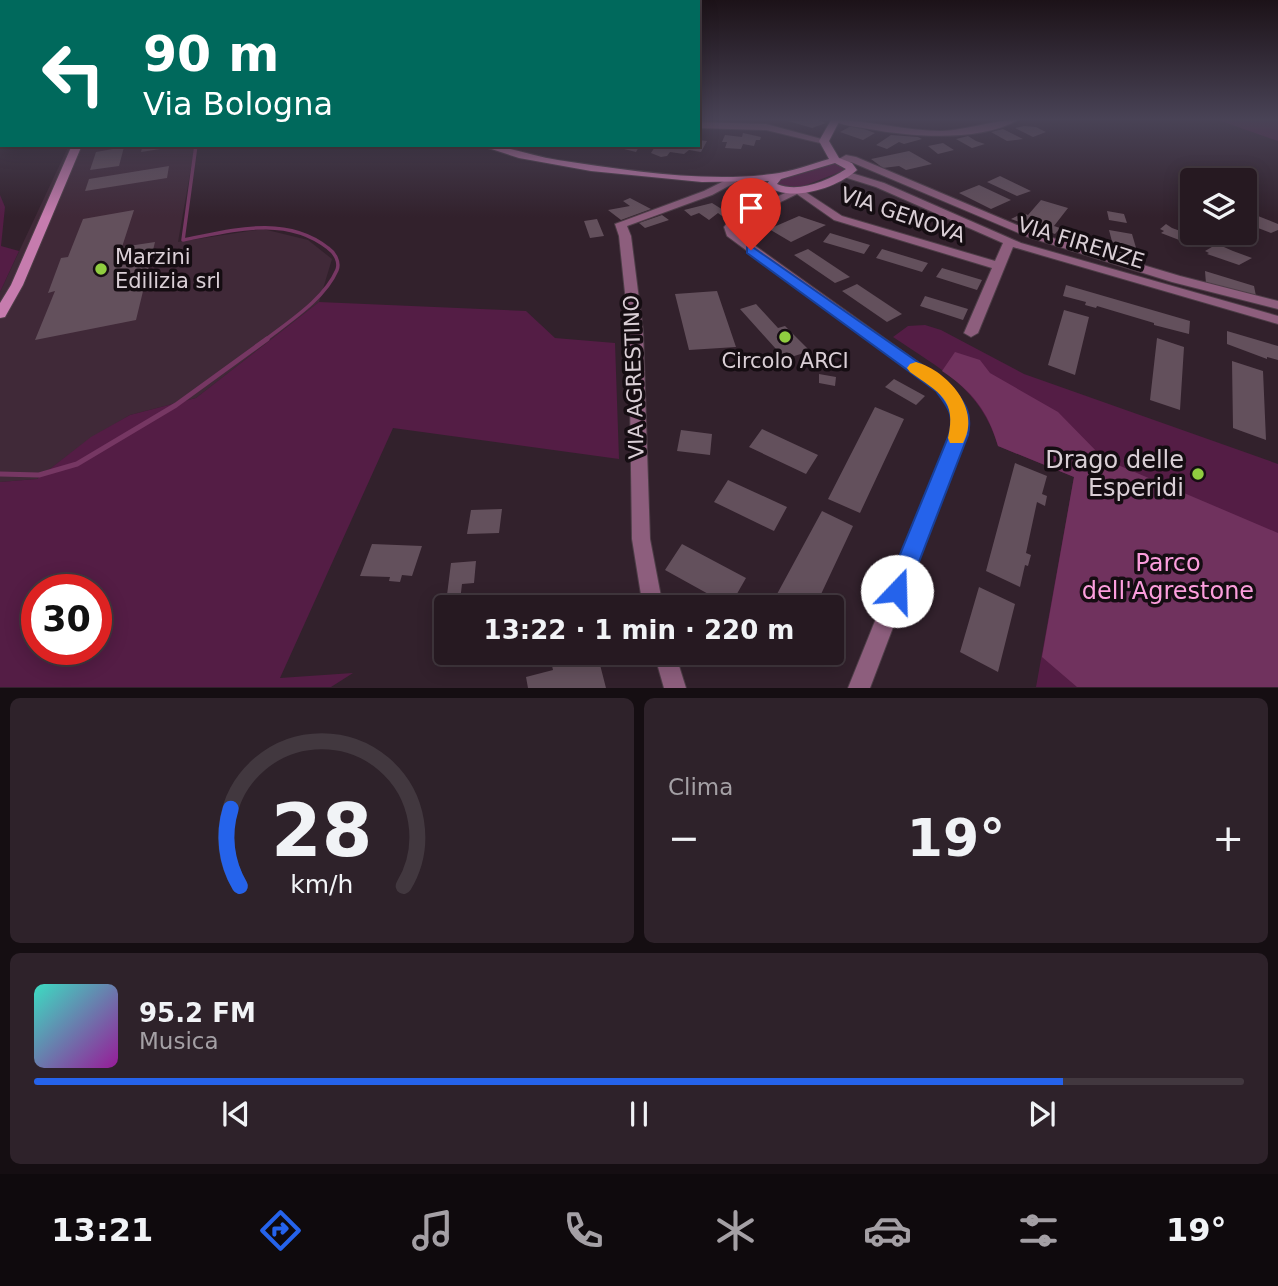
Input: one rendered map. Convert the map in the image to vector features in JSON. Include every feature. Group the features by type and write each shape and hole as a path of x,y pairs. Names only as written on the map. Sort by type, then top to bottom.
{"street":[{"path":"0,314 17,285 74,152"},
{"path":"511,152 552,163 661,176 749,180 796,191"},
{"name":"VIA FIRENZE","path":"832,152 848,171 1009,242 1278,320"},
{"path":"774,184 846,158 853,159 1032,235 1176,279 1278,305"},
{"path":"848,171 762,205 733,221 729,229 733,236 942,387 954,400 961,414 958,435 859,688"},
{"name":"VIA AGRESTINO","path":"651,595 636,501 636,332 625,236 621,224 708,193 732,180"},
{"path":"762,205 771,197 774,184"},
{"name":"VIA GENOVA","path":"796,191 838,218 999,267"},
{"path":"971,333 1009,242"},
{"path":"668,665 675,688"}],"shaded area":[{"path":"66,152 194,152 178,242 263,229 308,240 332,259 319,302 196,398 130,415 91,438 37,479 0,482 0,292"}],"green space":[{"path":"835,162 845,170 796,189 777,186 776,182 781,178"},
{"path":"0,195 5,207 1,246 19,251 0,292"},
{"path":"319,302 526,311 555,338 615,343 619,459 393,428 280,678 353,673 331,687 0,687 0,482 37,479 91,437 130,415 196,398"},
{"name":"Parco dell'Agrestone","path":"925,325 941,330 1024,374 1278,464 1278,687 1036,687 1074,477 998,446 991,426 970,394 942,370 893,337 908,326"},
{"name":"Parco dell'Agrestone","path":"955,352 980,360 990,373 1058,412 1104,459 1278,533 1278,687 1077,687 1042,657 1074,477 998,446 978,403 942,371"}],"building":[{"path":"96,152 123,152 119,166 90,170"},
{"path":"652,152 670,152 661,157"},
{"path":"911,152 932,164 906,170 899,166 883,168 871,159"},
{"path":"169,166 167,178 85,191 89,179"},
{"path":"1000,176 1031,191 1017,196 987,182"},
{"path":"979,185 1011,200 991,209 959,193"},
{"path":"630,198 651,209 621,220 608,210 630,206 623,201"},
{"path":"1041,200 1068,208 1054,226 1060,228 1055,234 1011,219 1023,213 1028,215"},
{"path":"712,203 728,213 722,216 718,213 709,220 699,213 691,216 684,210"},
{"path":"134,210 122,247 155,242 136,320 35,340 55,291 48,293 61,258 68,257 83,219"},
{"path":"1107,211 1124,214 1127,223 1109,220"},
{"path":"662,215 669,220 645,228 639,223"},
{"path":"799,216 826,225 791,242 769,229"},
{"path":"1257,217 1278,224 1278,230 1271,233 1257,228"},
{"path":"597,219 604,236 590,238 584,221"},
{"path":"1166,224 1180,231 1180,240 1161,233 1164,231 1160,229"},
{"path":"1109,230 1132,234 1139,258 1115,253"},
{"path":"830,233 870,245 864,254 823,242"},
{"path":"1219,245 1252,258 1239,265 1205,251"},
{"path":"808,249 850,277 835,283 794,255"},
{"path":"882,249 928,263 922,272 876,258"},
{"path":"942,268 982,280 977,290 936,277"},
{"path":"1205,271 1254,286 1256,296 1206,284"},
{"path":"857,284 902,314 887,322 842,291"},
{"path":"1066,285 1190,321 1189,334 1097,306 1085,305 1086,302 1063,296"},
{"path":"717,291 736,347 689,350 675,294"},
{"path":"925,296 968,309 963,320 920,306"},
{"path":"756,304 778,328 785,326 810,351 785,359 740,309"},
{"path":"1064,310 1089,317 1075,375 1048,365"},
{"path":"1227,331 1278,346 1278,360 1267,359 1227,344"},
{"path":"1157,338 1184,347 1180,410 1150,400"},
{"path":"1232,361 1263,371 1266,440 1233,428"},
{"path":"819,374 836,377 835,386 819,383"},
{"path":"894,379 925,396 916,405 885,387"},
{"path":"875,407 904,419 860,513 828,499"},
{"path":"762,429 818,455 806,474 749,447"},
{"path":"681,430 712,434 710,455 677,451"},
{"path":"1015,463 1047,476 1042,494 1047,496 1045,506 1037,502 1026,553 1031,555 1028,566 1025,565 1020,587 986,571"},
{"path":"728,480 787,507 774,531 714,502"},
{"path":"502,509 499,533 467,534 471,510"},
{"path":"822,511 853,526 821,595 776,595"},
{"path":"372,544 422,546 412,576 402,575 400,582 389,581 390,577 360,576"},
{"path":"682,544 746,578 736,595 710,595 665,570"},
{"path":"476,561 474,583 462,584 461,595 447,595 451,563"},
{"path":"979,587 1015,604 998,672 960,652"},
{"path":"552,665 600,665 606,688 528,688 526,677 553,670"}],"waterway":[{"path":"195,152 183,240 238,230 276,228 311,238 335,255 337,270 315,301 264,341"},
{"path":"0,474 39,475 77,464 176,405 267,339"}],"slow traffic":[{"path":"916,368 942,387 957,404 962,419 957,438"}],"place":[{"name":"Marzini Edilizia srl","path":"101,269"},
{"name":"Circolo ARCI","path":"785,337"},
{"name":"Drago delle Esperidi","path":"1198,474"}],"route":[{"path":"751,250 942,387 960,409 958,435 897,591"}]}
